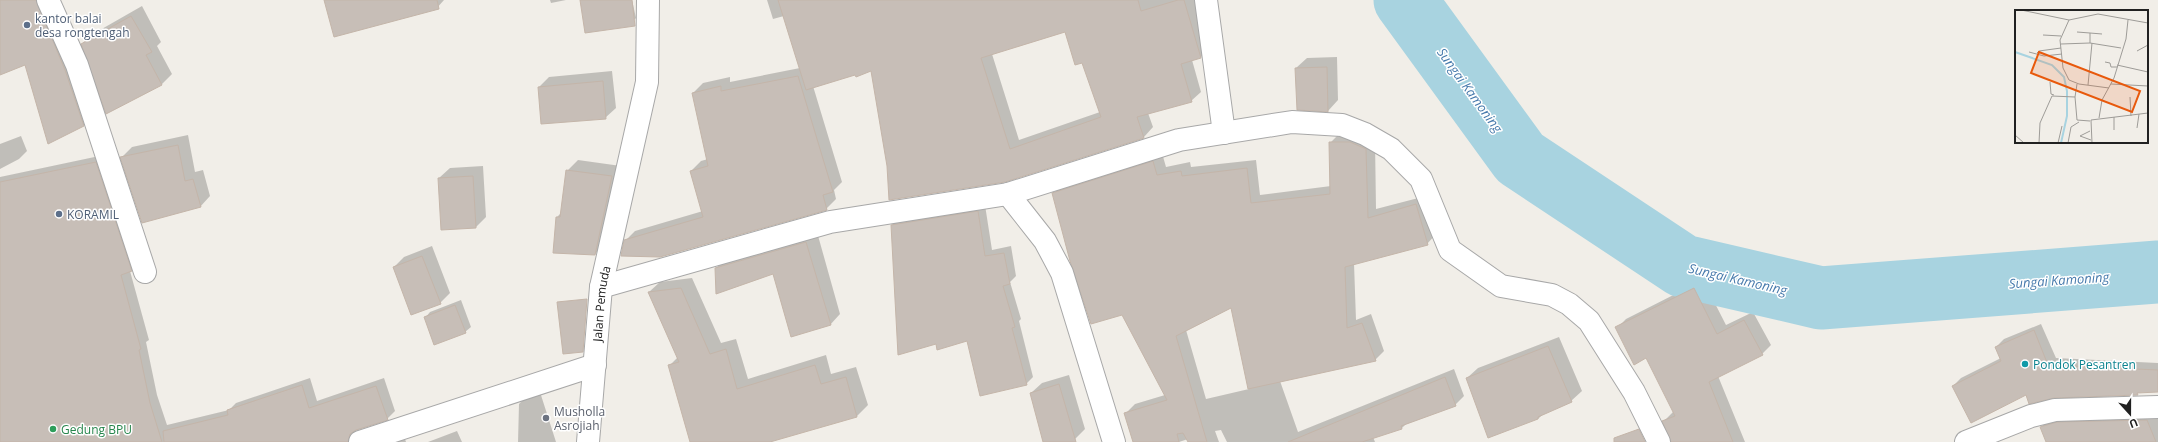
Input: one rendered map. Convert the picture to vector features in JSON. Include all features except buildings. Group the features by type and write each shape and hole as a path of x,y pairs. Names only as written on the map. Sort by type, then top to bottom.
{"street":[{"path":"48,0 77,65 145,272"},
{"name":"Jalan Pemuda","path":"588,442 601,287 647,82 648,0"},
{"path":"1206,0 1224,133"},
{"path":"601,287 830,222 1008,194 1179,140 1292,122 1342,125 1365,134 1391,149 1421,179 1450,250 1501,286 1552,295 1570,304 1589,321 1634,392 1659,442"},
{"path":"1008,194 1045,241 1062,273 1114,442"},
{"path":"360,442 595,365"},
{"path":"1966,442 2030,416 2055,410 2158,408"}],"waterway":[{"name":"Sungai Kamoning","path":"1405,0 1520,158 1683,266 1821,298 2158,272"}],"place":[{"name":"kantor balai desa rongtengah","path":"27,25"},
{"name":"KORAMIL","path":"59,214"},
{"name":"Pondok Pesantren","path":"2025,364"},
{"name":"Musholla Asrojiah","path":"546,418"},
{"name":"Gedung BPU","path":"53,429"}]}
